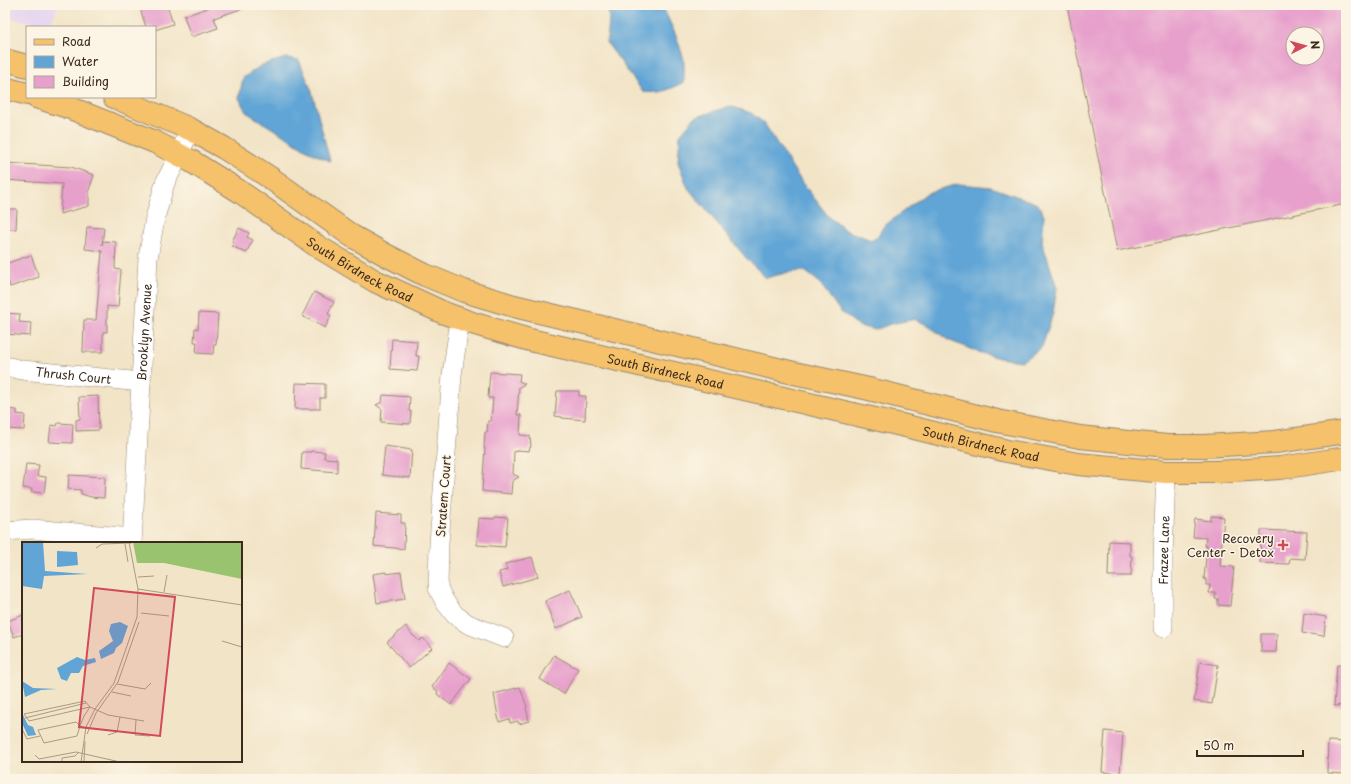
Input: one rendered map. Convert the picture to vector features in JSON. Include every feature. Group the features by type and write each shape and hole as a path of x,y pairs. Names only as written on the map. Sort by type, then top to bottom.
{"main road":[{"path":"5,60 26,66"},
{"path":"5,88 26,94"},
{"name":"South Birdneck Road","path":"39,98 75,110 155,142 240,191 317,246 375,281 444,313 530,340 910,427 1007,451 1078,464 1166,472 1216,472 1280,468 1346,458"},
{"name":"South Birdneck Road","path":"116,98 190,129 243,161 352,236 386,255 425,275 464,291 514,306 794,373 869,389 996,421 1080,437 1167,446 1204,446 1275,442 1346,432"}],"street":[{"name":"Brooklyn Avenue","path":"132,541 148,258 155,218 165,183 179,156 190,129"},
{"name":"Stratem Court","path":"460,319 452,375 439,543 438,588 445,602 455,615 468,624 504,638"},
{"name":"Thrush Court","path":"5,366 22,370 141,382"},
{"name":"Frazee Lane","path":"1163,628 1163,557 1166,472"},
{"path":"5,530 32,528 132,541"}],"shaded area":[{"path":"5,5 61,5 58,6 49,26 5,17"}],"water":[{"path":"608,5 662,5 677,38 684,60 684,82 665,91 643,92 607,43 609,21"},
{"path":"286,58 299,60 312,92 330,161 312,153 246,112 239,98 243,78 262,65"},
{"path":"730,106 751,113 764,123 801,181 828,216 845,230 871,240 879,235 883,227 927,193 958,184 991,187 1038,204 1044,215 1042,242 1057,288 1053,313 1042,347 1022,361 999,358 978,352 948,340 929,326 915,319 890,324 875,330 859,326 840,311 819,282 805,271 789,272 766,278 747,259 688,188 678,162 680,135 694,118"}],"building":[{"path":"139,5 167,5 173,24 156,30 156,26 146,26"},
{"path":"216,5 246,5 247,7 214,18 218,28 191,37 184,16"},
{"path":"1067,5 1346,5 1346,204 1117,251"},
{"path":"5,163 71,167 94,175 89,190 89,206 60,214 62,184 5,180"},
{"path":"5,209 17,209 16,229 5,229"},
{"path":"87,227 104,228 102,245 103,241 116,242 115,269 121,270 118,307 107,306 107,332 103,332 103,352 83,352 84,320 96,320 102,251 85,249"},
{"path":"239,228 249,233 247,237 253,240 246,253 232,246 234,241 232,241"},
{"path":"31,255 39,277 10,287 5,272 5,264"},
{"path":"314,292 334,302 328,314 331,316 325,328 302,316"},
{"path":"5,313 20,314 19,322 31,323 30,336 5,334"},
{"path":"199,313 218,314 216,345 214,344 213,354 196,353 197,342 194,342 195,328 198,329"},
{"path":"392,339 417,341 416,356 419,356 417,371 390,369"},
{"path":"490,372 520,374 519,381 525,384 519,387 517,415 521,415 520,435 530,436 531,447 529,451 514,451 513,474 519,477 512,481 511,494 482,491 485,432 487,432 488,421 491,421 493,398 488,398"},
{"path":"296,383 325,384 325,398 320,398 320,409 295,409"},
{"path":"557,391 579,391 579,396 586,396 585,420 555,416"},
{"path":"383,395 410,397 410,424 381,422 382,409 376,405 382,402"},
{"path":"98,396 99,430 76,431 76,420 80,419 79,397"},
{"path":"5,409 17,410 17,414 25,415 24,430 5,429"},
{"path":"58,423 73,424 72,443 49,442 51,425 57,426"},
{"path":"385,446 412,450 410,478 382,475"},
{"path":"302,452 325,452 324,458 337,459 337,472 301,469"},
{"path":"26,464 39,465 37,476 46,477 44,493 31,492 32,489 23,488"},
{"path":"69,475 105,477 104,498 91,497 81,494 81,490 68,489"},
{"path":"376,513 401,515 401,523 405,523 404,549 374,546"},
{"path":"1211,516 1224,517 1220,566 1234,567 1230,606 1218,605 1218,599 1215,599 1216,593 1209,593 1210,585 1206,585 1206,579 1204,579 1207,546 1205,546 1206,538 1193,537 1195,519 1211,521"},
{"path":"495,517 508,518 505,547 477,545 479,518 494,519"},
{"name":"Recovery Center - Detox","path":"1261,530 1307,532 1305,559 1290,558 1289,564 1260,563"},
{"path":"1109,541 1130,542 1130,556 1132,556 1131,576 1108,576"},
{"path":"532,557 538,577 503,587 499,572 507,570 505,564"},
{"path":"386,572 386,574 401,572 405,599 377,603 373,574"},
{"path":"570,590 582,617 556,629 545,601"},
{"path":"1304,613 1326,617 1324,636 1302,633"},
{"path":"22,615 22,634 14,637 8,621"},
{"path":"406,626 413,636 419,641 423,638 432,648 409,668 387,642"},
{"path":"1261,634 1277,634 1276,652 1261,652"},
{"path":"554,655 578,669 564,694 540,679"},
{"path":"1200,662 1218,665 1212,704 1194,701"},
{"path":"449,663 471,679 451,705 437,694 438,691 432,687"},
{"path":"1337,665 1346,665 1346,705 1334,706"},
{"path":"520,687 527,707 529,721 519,724 518,721 510,723 509,719 499,722 494,694"},
{"path":"1105,731 1123,733 1120,774 1102,772"},
{"path":"1328,741 1346,742 1346,774 1327,773"}],"place":[{"name":"Recovery Center - Detox","path":"1283,545"}]}
